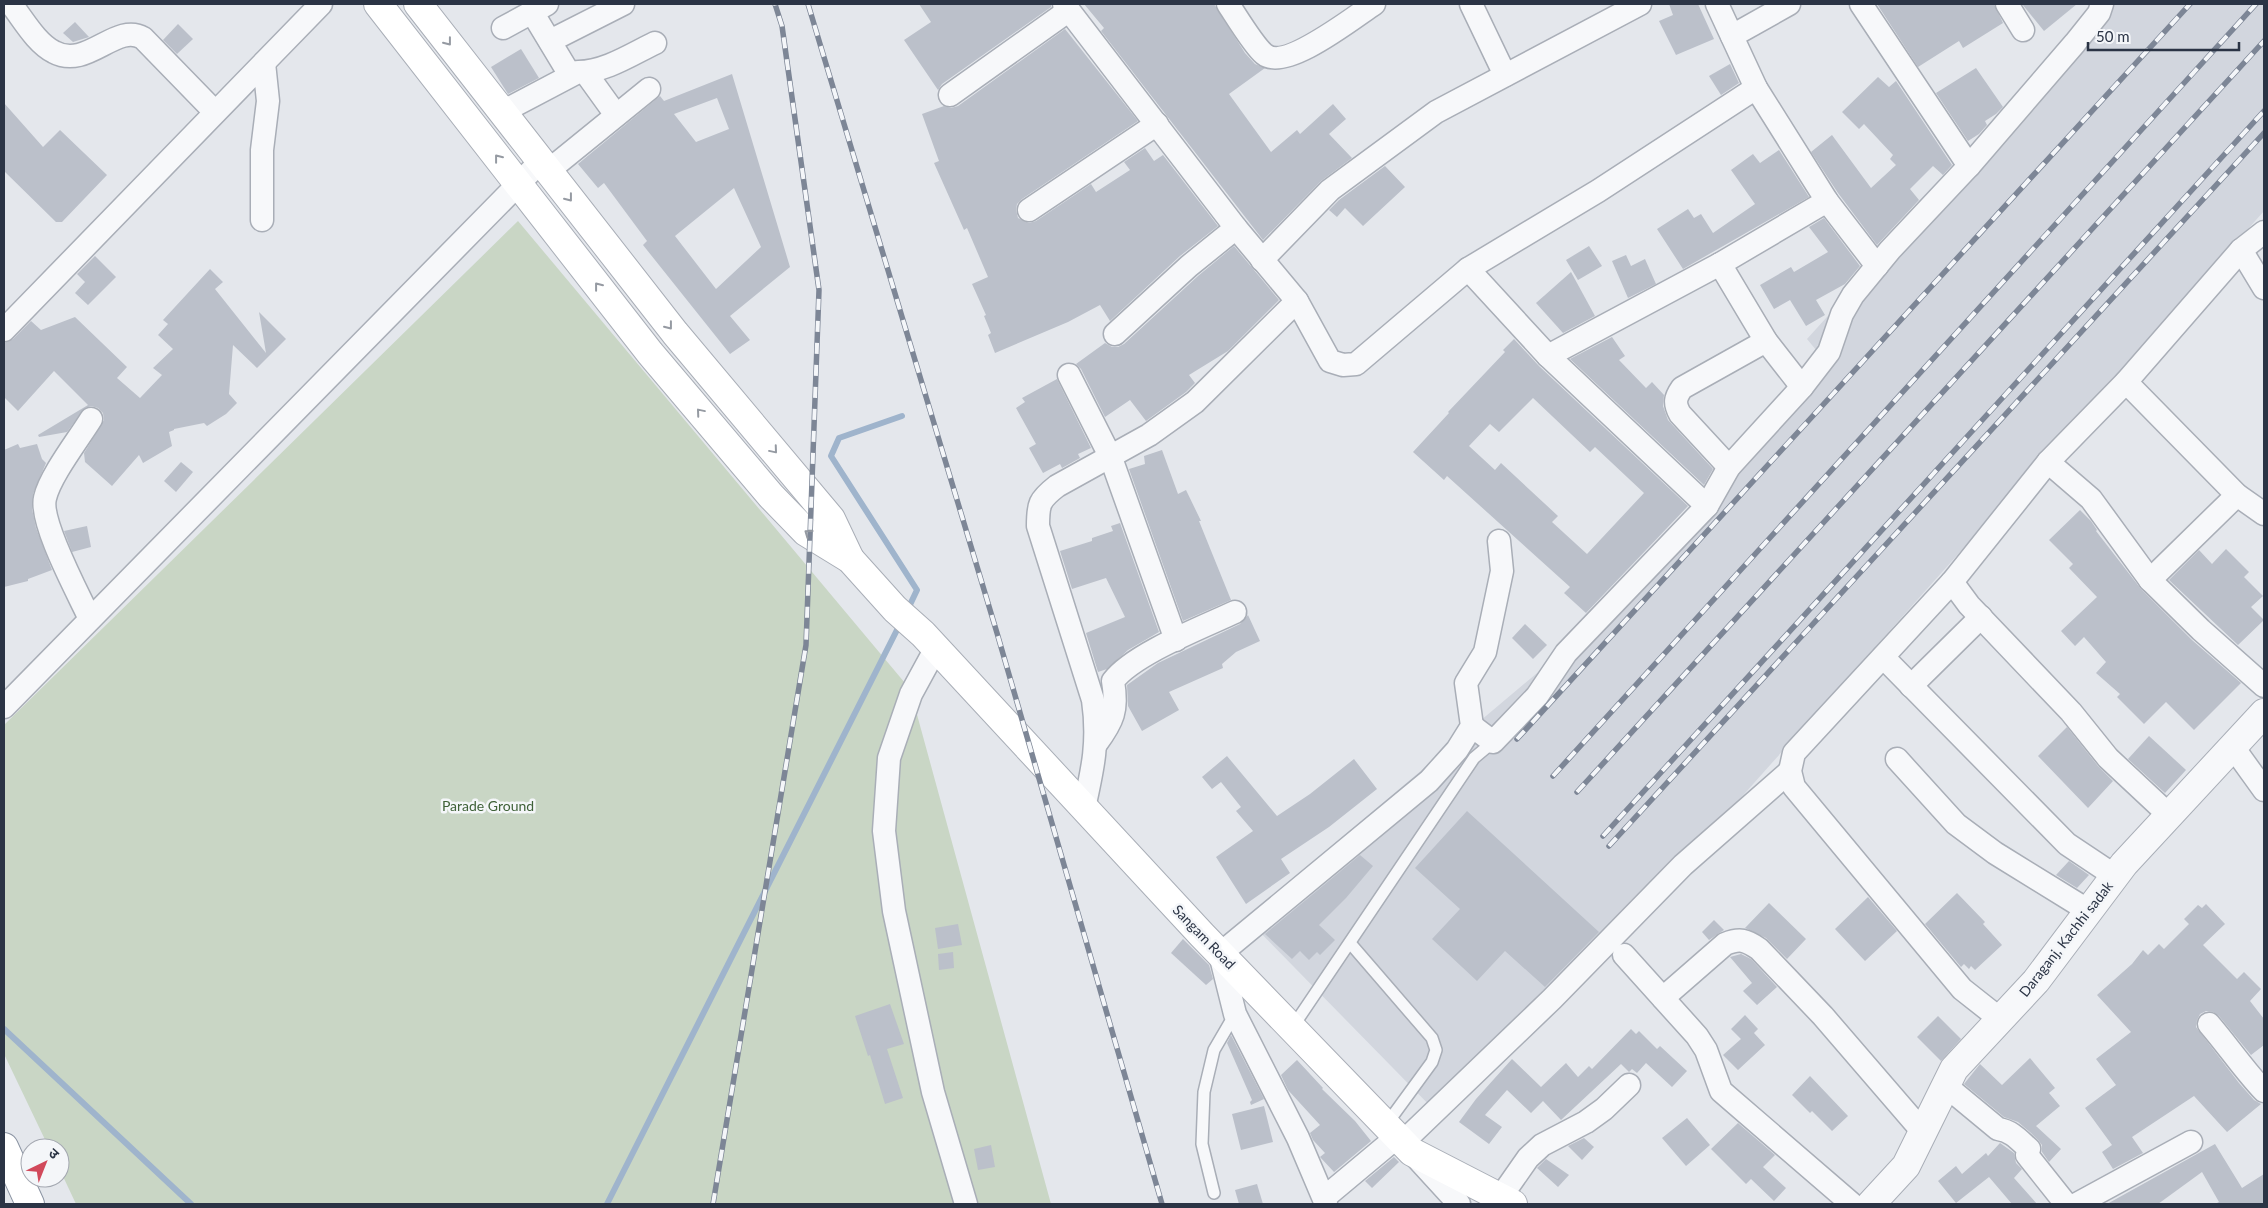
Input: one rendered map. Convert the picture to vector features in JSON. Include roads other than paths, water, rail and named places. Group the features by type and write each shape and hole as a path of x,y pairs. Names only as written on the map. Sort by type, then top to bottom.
{"main road":[{"path":"378,4 650,353 771,496 806,532 850,559"},
{"path":"418,4 675,333 831,519 850,559"},
{"name":"Sangam Road","path":"850,559 895,609 929,641 1220,954 1399,1139 1507,1201"},
{"path":"4,1147 30,1204"}],"street":[{"path":"11,4 39,39 53,52 67,57 82,55 126,35 137,35 143,38 216,112"},
{"path":"4,330 321,4"},
{"path":"550,41 623,4"},
{"path":"1228,4 1264,54 1273,59 1291,56 1304,49 1374,4"},
{"path":"1470,4 1506,75"},
{"path":"1262,260 1330,190 1436,112 1640,4"},
{"path":"1717,4 1756,88 1827,201 1877,266"},
{"path":"1732,36 1789,4"},
{"path":"1861,4 1969,166"},
{"path":"2006,4 2022,30"},
{"path":"1472,726 1494,742 1537,696 1566,653 1707,506 1730,466 1802,386 1829,352 1842,314 1853,295 1890,250 1969,166 2075,43 2099,13 2102,4"},
{"path":"503,28 543,6 550,41 616,115"},
{"path":"950,95 1066,7 1236,228 1297,301 1330,361 1343,365 1356,364 1468,270 1598,191 1756,88"},
{"path":"502,112 578,74 612,64 655,43"},
{"path":"262,220 262,150 268,101 264,63"},
{"path":"4,707 518,184 616,115 649,89"},
{"path":"1030,210 1157,124"},
{"path":"1548,356 1720,264 1827,201"},
{"path":"1115,334 1189,266 1236,228"},
{"path":"2000,1019 1962,989 1794,788 1790,772 1794,753 1952,582 2048,462 2126,382 2241,250 2264,232"},
{"path":"2241,250 2264,288"},
{"path":"1720,264 1766,341 1802,386"},
{"path":"1468,270 1548,356 1707,506"},
{"path":"1084,808 1096,745 1093,700 1038,526 1038,506 1044,496 1057,486 1111,458 1150,434 1195,402 1297,301"},
{"path":"1730,466 1680,414 1675,405 1676,396 1682,388 1766,341"},
{"path":"1069,375 1111,458 1176,640"},
{"path":"2126,382 2237,494 2264,514"},
{"path":"90,619 58,550 48,521 44,499 53,479 91,419"},
{"path":"2048,462 2091,499 2150,580 2201,630 2264,686"},
{"path":"2150,580 2237,494"},
{"path":"1499,541 1502,571 1485,652 1466,683 1472,726 1457,750 1429,781 1220,954 1235,1014 1298,1138 1325,1201 1399,1139 1552,999 1683,865 1790,772"},
{"path":"1952,582 1981,618 2071,712 2108,758 2170,815"},
{"path":"1096,745 1112,718 1116,702 1113,681 1120,671 1129,664 1176,640 1236,612"},
{"path":"1911,686 1981,618"},
{"path":"929,641 889,758 884,831 894,911 933,1092 966,1204"},
{"path":"1883,657 2067,844 2115,876"},
{"name":"Daraganj, Kachhi sadak","path":"1871,1204 1906,1166 1954,1069 2036,981 2115,876 2264,713"},
{"path":"2233,747 2264,790"},
{"path":"1897,759 1956,824 1995,853 2089,911"},
{"path":"1662,998 1725,944 1737,939 1747,941 1759,948 1823,1016 1923,1132"},
{"path":"1624,955 1697,1036 1706,1050 1721,1091 1852,1204"},
{"path":"2209,1024 2227,1044 2243,1069 2264,1091"},
{"path":"1507,1201 1528,1158 1542,1145 1586,1122 1604,1109 1629,1086"},
{"path":"1946,1086 1998,1129 2009,1130 2022,1142 2029,1149 2027,1156 2066,1204"},
{"path":"1399,1139 1460,1204"},
{"path":"2077,1204 2191,1142"}],"lane":[{"path":"1292,1028 1474,758 1494,742"},
{"path":"1350,943 1432,1038 1436,1050 1399,1139"},
{"path":"1214,1192 1202,1144 1204,1092 1214,1050 1235,1014"}],"waterway":[{"path":"902,416 839,438 831,456 917,590 907,611"},
{"path":"607,1204 901,622"},
{"path":"4,1029 191,1204"}],"railway":[{"path":"713,1204 806,645 819,290 782,26 775,4"},
{"path":"808,4 997,633 1162,1204"},
{"path":"1517,739 2190,4"},
{"path":"1553,776 2256,4"},
{"path":"1577,792 2264,41"},
{"path":"1603,836 2264,111"},
{"path":"1609,846 2264,133"}],"park label":[{"name":"Parade Ground","path":"488,806"}]}
